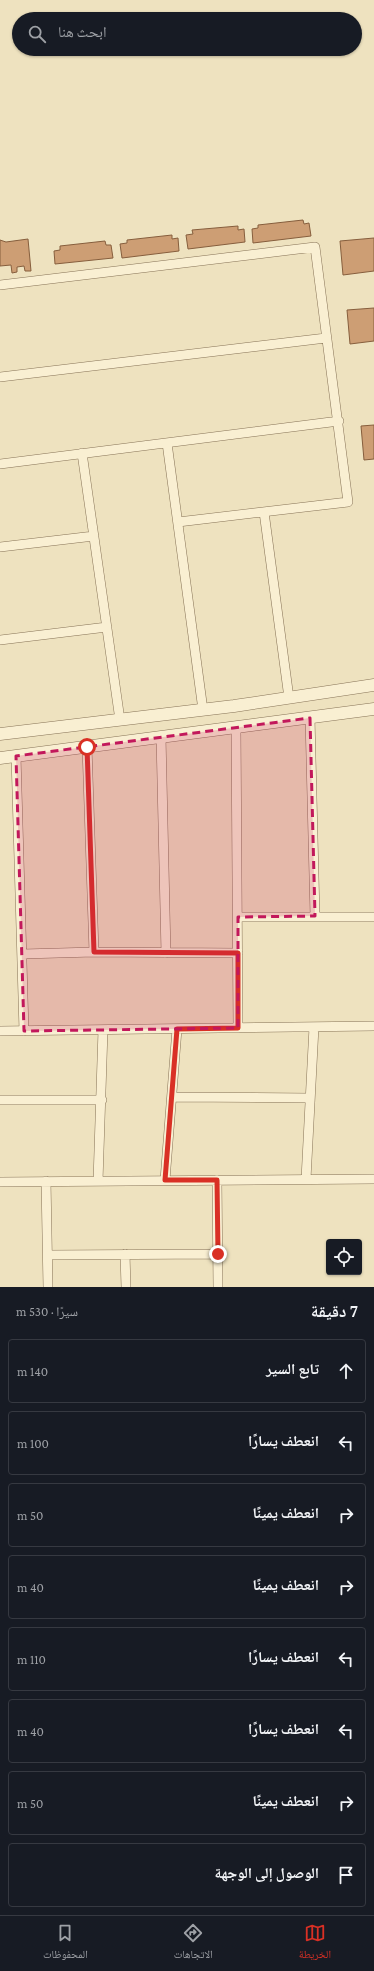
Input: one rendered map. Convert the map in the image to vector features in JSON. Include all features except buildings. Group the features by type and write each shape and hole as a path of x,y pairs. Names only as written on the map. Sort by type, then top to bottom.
{"street":[{"path":"0,285 315,247 326,338 339,421 348,502 178,522"},
{"path":"0,377 326,338"},
{"path":"0,464 339,421"},
{"path":"167,443 203,710"},
{"path":"82,454 120,720"},
{"path":"264,512 289,698"},
{"path":"0,547 94,536"},
{"path":"0,640 107,627"},
{"path":"0,734 203,710 373,686"},
{"path":"0,758 374,709"},
{"path":"310,718 315,916"},
{"path":"236,728 238,1028"},
{"path":"161,737 166,952"},
{"path":"87,747 94,952"},
{"path":"16,756 23,954 24,1031"},
{"path":"238,917 374,917"},
{"path":"23,954 94,952 238,953"},
{"path":"0,1031 374,1026"},
{"path":"306,1179 314,1027"},
{"path":"165,1180 177,1029"},
{"path":"98,1181 102,1100 103,1030"},
{"path":"172,1097 310,1098"},
{"path":"0,1100 102,1100"},
{"path":"0,1182 374,1179"},
{"path":"217,1180 218,1287"},
{"path":"46,1181 48,1287"},
{"path":"125,1254 126,1287"},
{"path":"48,1255 218,1254"}],"highlighted area":[{"path":"310,718 315,916 238,917 238,1028 24,1031 16,756"}],"route":[{"path":"87,747 94,952 238,953 238,1028 177,1029 165,1180 217,1180 218,1254"}]}
